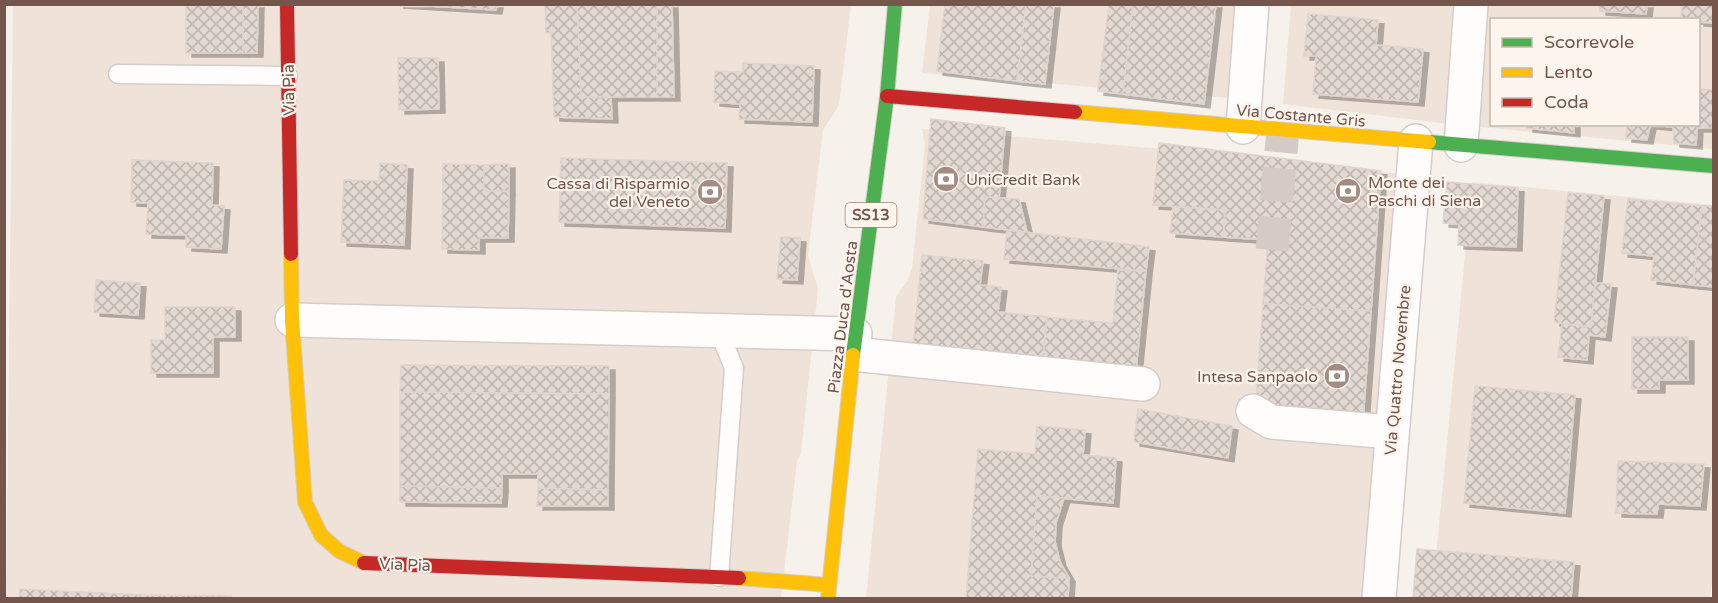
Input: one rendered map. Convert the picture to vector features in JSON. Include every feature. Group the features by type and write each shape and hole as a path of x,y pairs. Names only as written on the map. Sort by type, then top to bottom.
{"street":[{"name":"Via Pia","path":"287,4 292,320 305,509 329,546 364,563 719,577 828,592"},
{"name":"Piazza Duca d'Aosta","path":"828,592 854,344 887,96 895,4"},
{"path":"1243,127 1252,4"},
{"path":"1461,145 1471,4"},
{"name":"Via Costante Gris","path":"887,96 1713,166"},
{"name":"Via Quattro Novembre","path":"1379,598 1416,141"},
{"path":"292,320 718,329 854,344 1143,384"},
{"path":"1253,411 1271,422 1391,432"}],"lane":[{"path":"118,74 288,76"},
{"path":"718,329 734,368 719,577"}],"shaded area":[{"path":"13,5 851,5 839,105 823,130 808,255 818,289 801,454 797,461 781,598 6,598"},
{"path":"930,5 1235,5 1228,98 922,73"},
{"path":"1291,5 1713,5 1713,149 1450,124 1283,104"},
{"path":"922,129 1250,156 1416,176 1376,598 866,598 896,297 908,280 912,268 925,145"},
{"path":"1472,182 1713,205 1714,566 1710,598 1432,598"}],"building":[{"path":"186,4 243,4 243,53 186,53"},
{"path":"243,4 258,4 257,53 243,53"},
{"path":"397,4 497,4 496,10"},
{"path":"577,4 657,4 657,97 581,97"},
{"path":"657,4 672,4 674,97 657,97"},
{"path":"945,4 1026,4 1017,81 937,71"},
{"path":"1026,4 1054,4 1045,84 1017,81"},
{"path":"1109,4 1133,4 1123,94 1098,91"},
{"path":"1133,4 1216,4 1204,104 1123,94"},
{"path":"1600,4 1647,4 1646,14 1600,11"},
{"path":"1682,4 1714,4 1714,23 1700,22 1700,18 1681,18"},
{"path":"545,5 577,5 581,97 611,97 612,119 554,117 551,33 546,33"},
{"path":"1308,14 1378,20 1376,45 1423,49 1418,102 1313,94 1316,56 1304,56"},
{"path":"398,58 438,58 439,109 399,110"},
{"path":"743,63 814,66 812,122 739,119 740,104 714,102 715,71 743,72"},
{"path":"1700,89 1714,90 1712,128 1697,128 1696,145 1674,143 1673,127 1662,126 1700,126"},
{"path":"931,119 1005,128 999,198 985,197 983,227 923,219"},
{"path":"1527,126 1574,126 1574,133 1527,128"},
{"path":"1627,126 1650,126 1647,140 1626,138"},
{"path":"1159,143 1381,171 1371,311 1263,304 1268,240 1223,237 1225,210 1153,205"},
{"path":"561,158 727,163 725,228 559,222"},
{"path":"132,160 213,163 212,205 224,206 221,249 186,247 186,235 146,234 148,203 131,202"},
{"path":"380,163 407,165 404,245 341,242 344,180 379,181"},
{"path":"443,164 484,165 484,191 509,191 508,238 479,238 479,250 442,249"},
{"path":"509,164 509,191 484,191 484,165"},
{"path":"1447,182 1518,188 1516,247 1458,245 1459,224 1443,223"},
{"path":"1568,193 1604,196 1591,327 1554,322"},
{"path":"985,197 1019,199 1027,232 983,227"},
{"path":"1628,199 1702,206 1693,285 1651,280 1654,256 1622,253"},
{"path":"1702,206 1714,206 1714,287 1693,285"},
{"path":"1173,207 1225,210 1223,237 1170,233"},
{"path":"1007,230 1149,247 1146,271 1004,259"},
{"path":"781,237 800,238 797,280 777,279"},
{"path":"922,255 983,261 980,285 1001,287 998,312 1047,317 1043,361 913,348"},
{"path":"1118,270 1146,271 1136,370 1043,361 1047,317 1113,323"},
{"path":"96,280 140,283 138,315 94,312"},
{"path":"1595,283 1611,284 1605,337 1589,335 1587,360 1558,357 1562,324 1591,327"},
{"path":"1263,304 1371,311 1363,420 1255,412"},
{"path":"165,307 235,307 235,337 213,337 213,373 151,373 151,340 165,340"},
{"path":"1632,337 1688,337 1688,380 1659,380 1659,389 1632,389"},
{"path":"401,365 609,366 609,394 400,392"},
{"path":"1475,386 1575,395 1565,513 1464,503"},
{"path":"400,392 609,394 608,490 538,488 538,474 502,474 502,488 400,486"},
{"path":"1138,409 1232,426 1228,458 1134,442"},
{"path":"1037,426 1085,430 1083,455 1116,458 1113,503 1037,496 1031,576 1069,578 1068,598 966,598 978,449 1035,454"},
{"path":"1618,461 1704,464 1700,506 1658,504 1657,514 1616,513"},
{"path":"400,486 502,488 501,503 400,502"},
{"path":"538,488 608,490 608,506 537,506"},
{"path":"1037,496 1064,498 1056,523 1055,542 1060,562 1069,578 1031,576"},
{"path":"1417,549 1574,562 1571,598 1413,598"},
{"path":"20,589 141,595 141,598 19,598"},
{"path":"141,595 231,596 231,598 141,598"}],"tunnel":[{"path":"1272,250 1283,130"}],"traffic: fast":[{"path":"853,355 887,96 895,4"},
{"path":"1429,142 1714,166"}],"traffic: slow":[{"path":"1075,112 1429,142"},
{"path":"291,254 292,320 305,502 321,535 339,551 364,563"},
{"path":"828,598 853,355"},
{"path":"739,578 829,585"}],"traffic: jam":[{"path":"287,4 291,254"},
{"path":"887,96 1075,112"},
{"path":"364,563 739,578"}],"place":[{"name":"UniCredit Bank","path":"946,179"},
{"name":"Monte dei Paschi di Siena","path":"1348,191"},
{"name":"Cassa di Risparmio del Veneto","path":"710,192"},
{"name":"Intesa Sanpaolo","path":"1337,376"}]}
